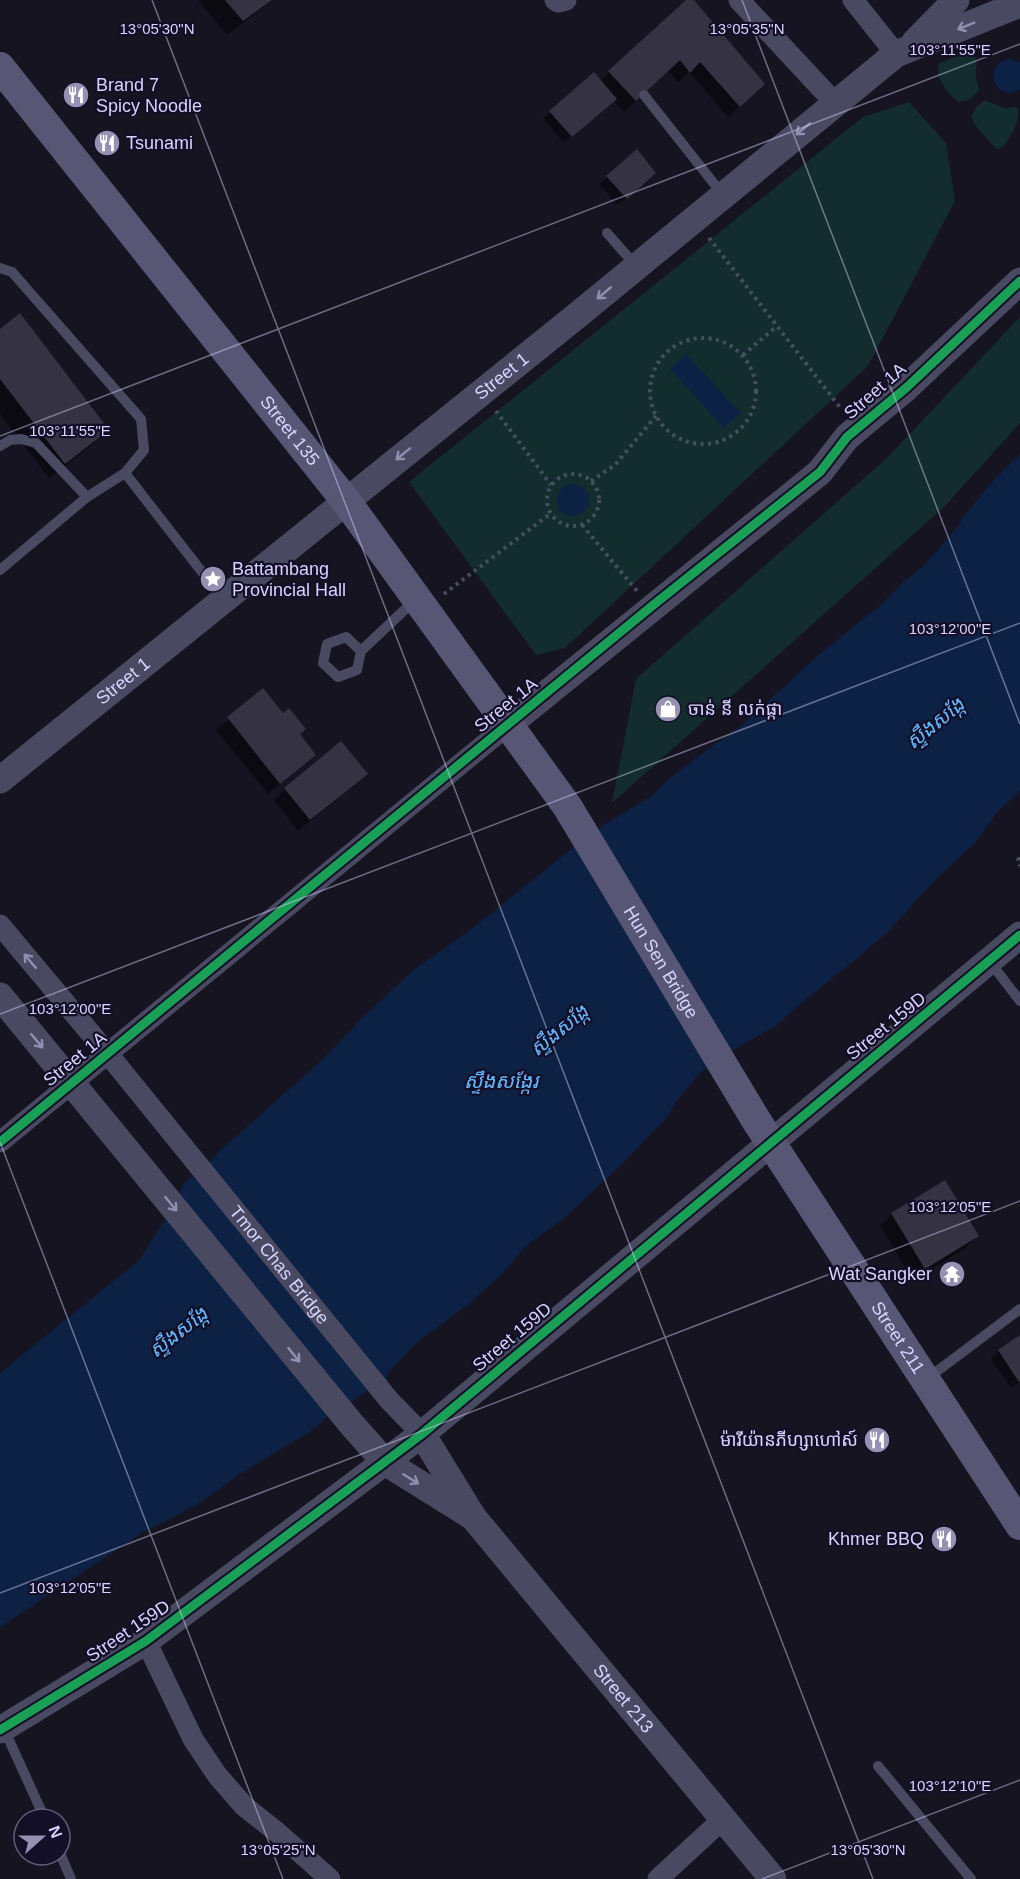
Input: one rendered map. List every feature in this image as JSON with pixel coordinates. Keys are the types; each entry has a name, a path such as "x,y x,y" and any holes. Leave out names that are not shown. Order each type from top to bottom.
{"main road":[{"name":"Street 135","path":"0,66 346,501 567,806"},
{"name":"Hun Sen Bridge","path":"567,806 764,1131"},
{"name":"Street 211","path":"764,1131 1020,1525"}],"street":[{"path":"555,0 558,2 566,0"},
{"path":"739,0 835,103"},
{"path":"853,0 901,52 956,0"},
{"name":"Street 1","path":"0,780 835,103 901,52 1020,4"},
{"name":"Street 1A","path":"0,1142 652,606 820,472 847,437 906,388 1020,281"},
{"path":"0,925 108,1054"},
{"name":"Street 159D","path":"2,1729 146,1641 422,1434 764,1131 990,962 1020,935"},
{"name":"Street 213","path":"0,996 385,1462 473,1517"},
{"name":"Tmor Chas Bridge","path":"108,1054 389,1400"},
{"name":"Street 213","path":"389,1400 422,1434 473,1517 773,1879"},
{"path":"146,1641 193,1739 217,1775 244,1806 330,1879"},
{"path":"658,1879 723,1819"}],"lane":[{"path":"644,95 723,195"},
{"path":"607,233 636,266"},
{"path":"0,268 12,272 141,419 144,450 125,473 87,497 0,570"},
{"path":"0,446 10,440 21,439 36,443 87,497"},
{"path":"125,473 223,599"},
{"path":"361,651 420,604"},
{"path":"990,962 1020,1000"},
{"path":"925,1380 1020,1309"},
{"path":"2,1729 39,1807"},
{"path":"878,1766 970,1879"}],"path":[{"path":"694,218 848,418"},
{"path":"743,355 777,326"},
{"path":"711,337 729,343 743,355 756,380 756,399 748,421 736,434 726,440 708,445 690,443 667,431 656,416 650,396 651,377 656,365 667,351 692,338 711,337"},
{"path":"481,391 551,485"},
{"path":"591,481 615,465 656,416"},
{"path":"574,474 591,481 596,489 599,505 590,521 573,527 556,521 546,501 551,485 565,475 574,474"},
{"path":"420,604 528,532 550,513"},
{"path":"582,525 652,606"},
{"path":"1020,858 1018,860 1020,866"}],"green space":[{"path":"971,51 977,61 976,77 979,91 969,100 958,102 940,80 939,63"},
{"path":"984,100 1007,109 1018,108 1018,119 1014,129 1002,148 997,149 973,122 974,111"},
{"path":"909,102 946,143 955,201 868,366 565,648 536,655 409,482 863,117"},
{"path":"1020,317 1020,423 944,507 612,803 636,679 888,457"}],"water":[{"path":"1009,59 1020,63 1020,89 1003,92 994,82 993,74 1000,62"},
{"path":"686,354 741,413 724,428 670,369"},
{"name":"ស្ទឹងសង្កែរ","path":"1020,454 1020,790 999,810 974,844 934,881 888,932 854,961 777,1025 730,1052 700,1073 676,1102 665,1120 619,1167 563,1219 527,1245 502,1274 469,1304 416,1343 387,1374 389,1400 368,1390 341,1410 331,1414 309,1432 237,1476 201,1502 145,1531 0,1627 0,1373 139,1260 168,1215 184,1183 201,1171 215,1155 321,1061 412,971 473,928 591,833 654,794 705,751 735,731 821,653 882,604 904,581 923,567 991,483"},
{"path":"573,484 584,489 589,500 584,511 573,516 562,511 557,500 562,489"}],"building":[{"path":"225,0 272,0 243,21"},
{"path":"686,0 694,0 765,84 740,107 700,62 690,73 680,60 636,101 608,71"},
{"path":"594,72 617,99 572,137 549,111"},
{"path":"637,149 656,173 627,199 606,176"},
{"path":"20,313 109,430 65,464 0,379 0,329"},
{"path":"263,688 283,713 289,708 306,729 300,734 316,755 280,784 227,717"},
{"path":"341,741 368,774 310,820 284,788"},
{"path":"945,1180 979,1236 925,1269 891,1213"},
{"path":"1020,1335 1020,1381 1019,1382 998,1350"}],"cycle path":[{"path":"0,1142 652,606 820,472 847,437 906,388 1020,281"},
{"path":"0,1730 146,1641 422,1434 1020,935"}],"place":[{"name":"Brand 7 Spicy Noodle","path":"76,95"},
{"name":"Tsunami","path":"107,143"},
{"name":"Battambang Provincial Hall","path":"213,579"},
{"name":"ចាន់ នី លក់ផ្កា","path":"668,709"},
{"name":"Wat Sangker","path":"952,1274"},
{"name":"ម៉ារីយ៉ានភីហ្សាហៅស៍","path":"877,1440"},
{"name":"Khmer BBQ","path":"944,1539"}],"water label":[{"name":"ស្ទឹងសង្កែ","path":"935,723"},
{"name":"ស្ទឹងសង្កែ","path":"559,1030"},
{"name":"ស្ទឹងសង្កែ","path":"178,1332"}]}
